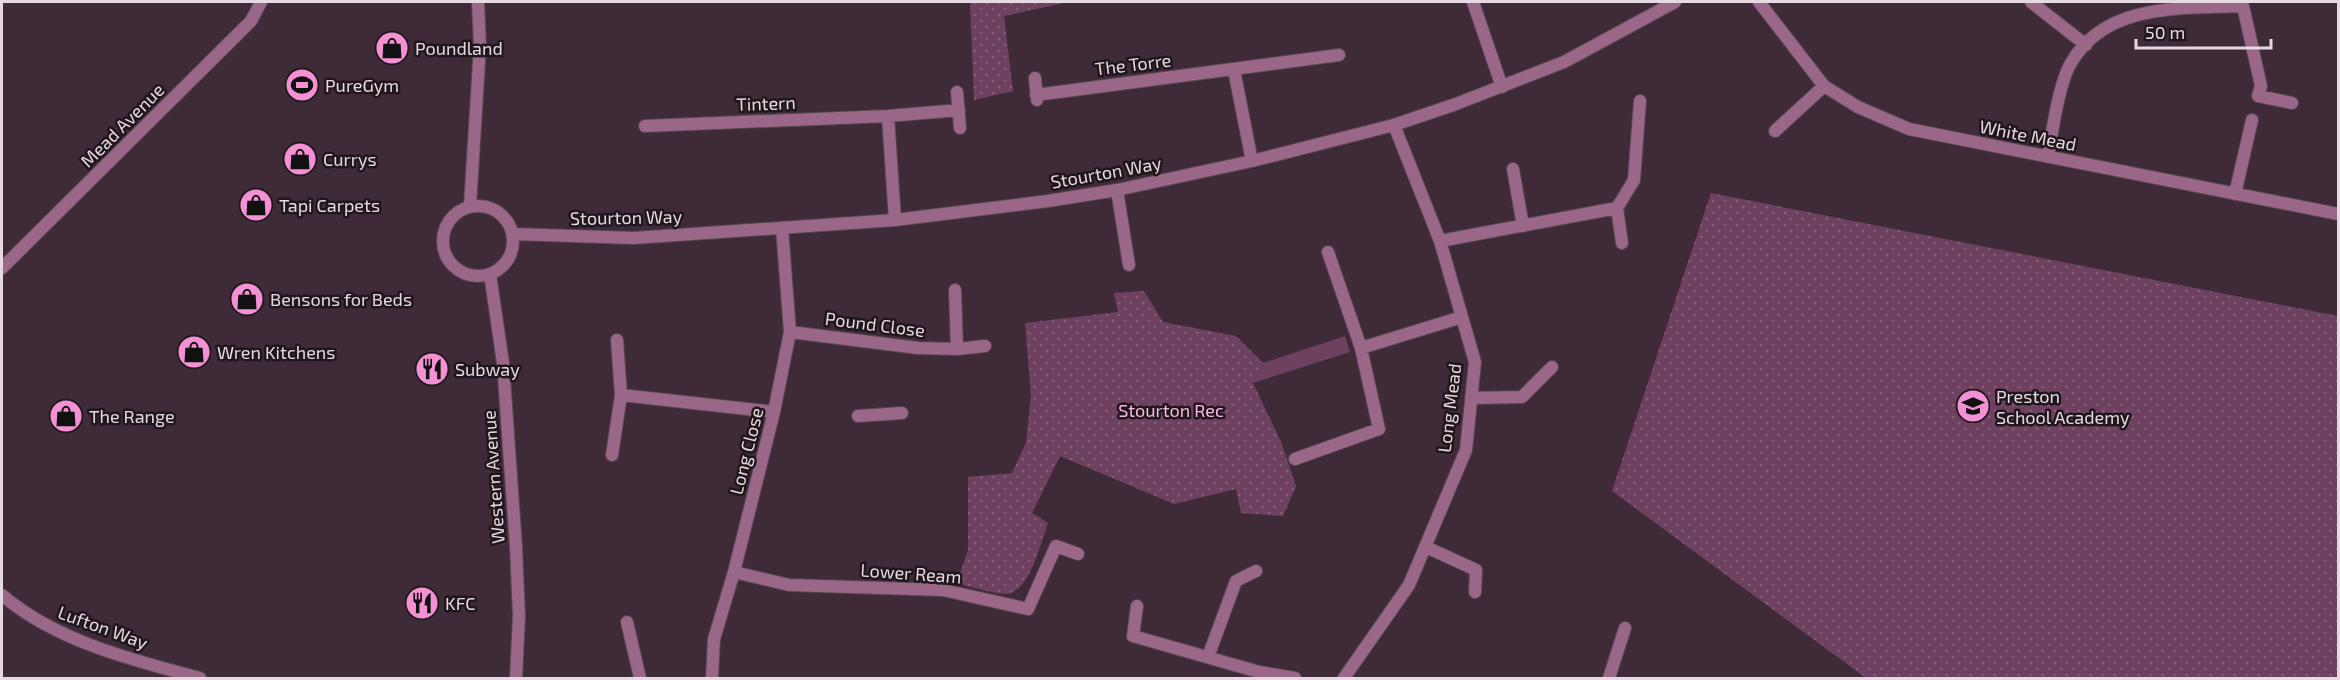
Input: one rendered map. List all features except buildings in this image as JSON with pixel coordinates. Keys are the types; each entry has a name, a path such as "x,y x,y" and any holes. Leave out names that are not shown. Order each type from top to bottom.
{"street":[{"name":"Mead Avenue","path":"2,268 251,21 261,2"},
{"path":"470,206 480,46 478,2"},
{"path":"1473,2 1502,87"},
{"name":"Stourton Way","path":"513,234 634,238 895,220 1117,190 1252,161 1394,125 1502,87 1564,62 1675,2"},
{"name":"White Mead","path":"1759,2 1824,86 1858,107 1909,129 2338,214"},
{"path":"2031,2 2086,45"},
{"path":"2048,157 2058,102 2070,63 2098,31 2129,16 2193,5 2242,6 2261,86 2257,101 2292,103"},
{"name":"The Torre","path":"1035,78 1037,98 1339,55"},
{"path":"1234,70 1252,161"},
{"path":"1775,131 1824,86"},
{"path":"957,92 960,128"},
{"path":"1622,243 1617,208 1634,180 1640,101"},
{"name":"Tintern","path":"645,126 888,116 959,110"},
{"path":"888,116 895,220"},
{"path":"2235,194 2252,120"},
{"name":"Long Mead","path":"1344,678 1409,585 1426,547 1466,450 1475,362 1440,241 1394,125"},
{"path":"1513,169 1523,226"},
{"path":"1117,190 1129,265"},
{"path":"470,206 492,208 502,215 513,234 511,254 506,263 490,274 479,276 459,271 445,255 442,245 446,225 452,216 470,206"},
{"path":"1440,241 1617,208"},
{"name":"Long Close","path":"712,678 714,639 734,572 774,412 790,332 782,228"},
{"path":"1295,459 1379,429 1360,348 1328,252"},
{"name":"Western Avenue","path":"490,274 503,363 516,535 519,616 516,678"},
{"path":"955,290 957,349"},
{"path":"1360,348 1462,317"},
{"name":"Pound Close","path":"790,332 918,348 957,349 985,346"},
{"path":"612,455 621,395 616,340"},
{"path":"1471,398 1522,397 1552,367"},
{"path":"621,395 774,412"},
{"path":"858,416 902,413"},
{"name":"Lower Ream","path":"734,572 789,585 943,590 1028,609 1056,546 1078,554"},
{"path":"1426,547 1476,570 1474,592"},
{"path":"1208,657 1236,581 1256,571"},
{"name":"Lufton Way","path":"2,595 47,627 68,636 200,678"},
{"path":"1137,606 1130,638 1259,672 1295,678"},
{"path":"627,622 640,678"},
{"path":"1609,678 1625,628"}],"green space":[{"path":"970,2 1068,2 1004,16 1013,91 974,100"},
{"name":"Preston School Academy","path":"1711,193 2338,316 2338,678 1866,678 1612,491"},
{"name":"Stourton Rec","path":"1144,291 1163,322 1236,336 1263,363 1253,383 1281,442 1296,486 1283,516 1241,513 1236,489 1174,504 1060,456 1032,513 1048,523 1034,564 1023,584 1016,591 1004,594 957,583 968,550 968,477 1012,473 1026,443 1031,395 1025,323 1118,312 1114,293"},
{"path":"1345,336 1350,352 1253,383 1263,363"}],"place":[{"name":"Poundland","path":"392,48"},
{"name":"PureGym","path":"302,85"},
{"name":"Currys","path":"300,159"},
{"name":"Tapi Carpets","path":"256,205"},
{"name":"Bensons for Beds","path":"247,299"},
{"name":"Wren Kitchens","path":"194,352"},
{"name":"Subway","path":"432,369"},
{"name":"Preston School Academy","path":"1973,406"},
{"name":"The Range","path":"66,416"},
{"name":"KFC","path":"422,603"}]}
